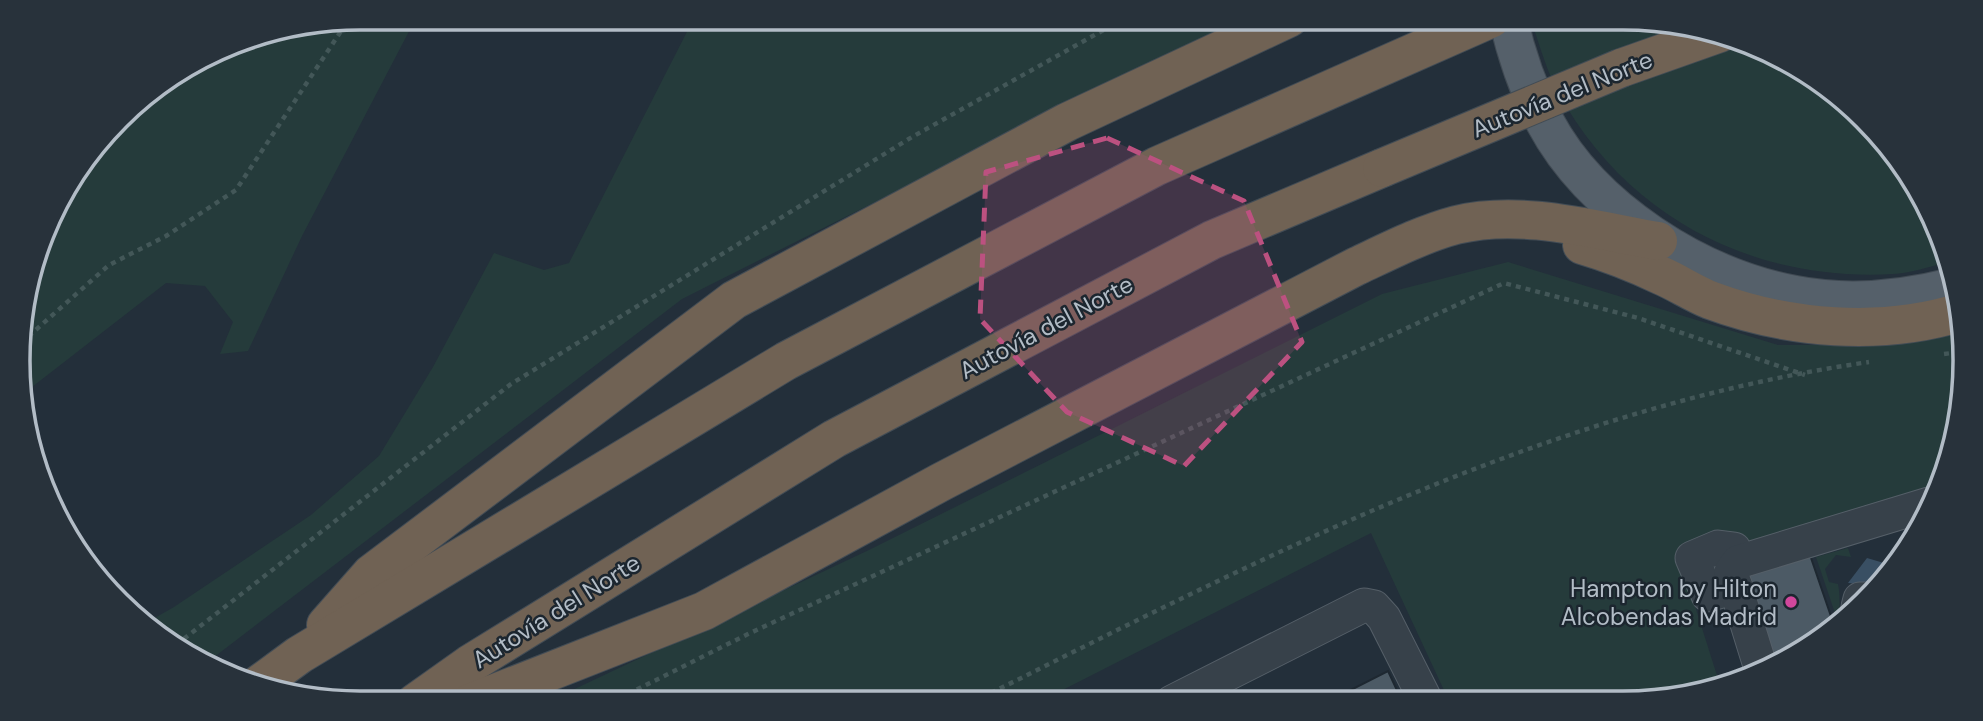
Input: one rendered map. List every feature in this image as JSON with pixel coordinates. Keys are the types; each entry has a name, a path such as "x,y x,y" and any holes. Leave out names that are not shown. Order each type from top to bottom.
{"highway":[{"path":"299,655 371,574 734,300 1067,122 1263,30"},
{"path":"267,678 299,655 786,361 1157,166 1465,30"},
{"name":"Autovía del Norte","path":"432,691 470,664 834,439 1212,240 1621,68 1702,39"},
{"path":"501,691 704,611 941,482 1261,319 1357,266 1458,225 1513,220 1576,227 1658,241"},
{"path":"1261,319 1464,239 1519,234 1583,245 1660,274 1708,299 1762,316 1821,327 1895,325 1950,314"}],"main road":[{"path":"1511,30 1517,57 1546,124 1583,173 1618,212 1658,241 1724,273 1795,295 1860,300 1921,295 1945,289"}],"street":[{"path":"1759,662 1731,572 1738,562 1919,507"},
{"path":"1734,549 1718,547 1692,558 1709,595 1735,587"},
{"path":"1194,691 1364,605 1374,607 1384,618 1421,691"}],"path":[{"path":"31,334 108,265 166,236 236,190 342,30"},
{"path":"183,640 511,384 912,137 1104,30"},
{"path":"634,691 760,628 1504,283 1638,318 1805,374"},
{"path":"1933,355 1953,353"},
{"path":"995,691 1272,553 1522,449 1693,396 1879,361"}],"highlighted area":[{"path":"1107,138 1244,201 1302,342 1184,466 1067,412 980,319 986,172"}],"green space":[{"path":"339,30 410,30 302,236 248,351 220,354 233,322 205,286 166,283 31,388 30,339 36,296 55,234 85,177 112,142 142,112 195,74 254,47 296,36"},
{"path":"688,30 1234,30 1106,86 682,299 214,657 177,636 154,619 311,515 379,456 433,367 494,253 544,270 569,263"},
{"path":"1534,30 1644,30 1687,36 1729,47 1769,64 1824,98 1871,142 1909,195 1939,264 1893,274 1841,274 1791,267 1743,253 1698,233 1657,207 1619,174 1586,136 1558,92"},
{"path":"1508,262 1778,345 1876,345 1952,334 1953,382 1947,425 1936,467 1928,486 1753,541 1720,534 1677,549 1718,677 1687,685 1644,691 1444,691 1371,533 1061,691 570,691 871,549 1382,294"},
{"path":"1848,548 1851,557 1836,555 1825,569 1829,582 1838,584 1840,610 1835,614 1816,557"}],"water":[{"path":"1867,558 1884,563 1866,584 1848,583"}],"building":[{"name":"Hampton by Hilton Alcobendas Madrid","path":"1810,555 1831,617 1806,636 1773,655 1747,576"},
{"path":"1388,671 1397,691 1349,691"}],"place":[{"name":"Hampton by Hilton Alcobendas Madrid","path":"1791,602"}]}
